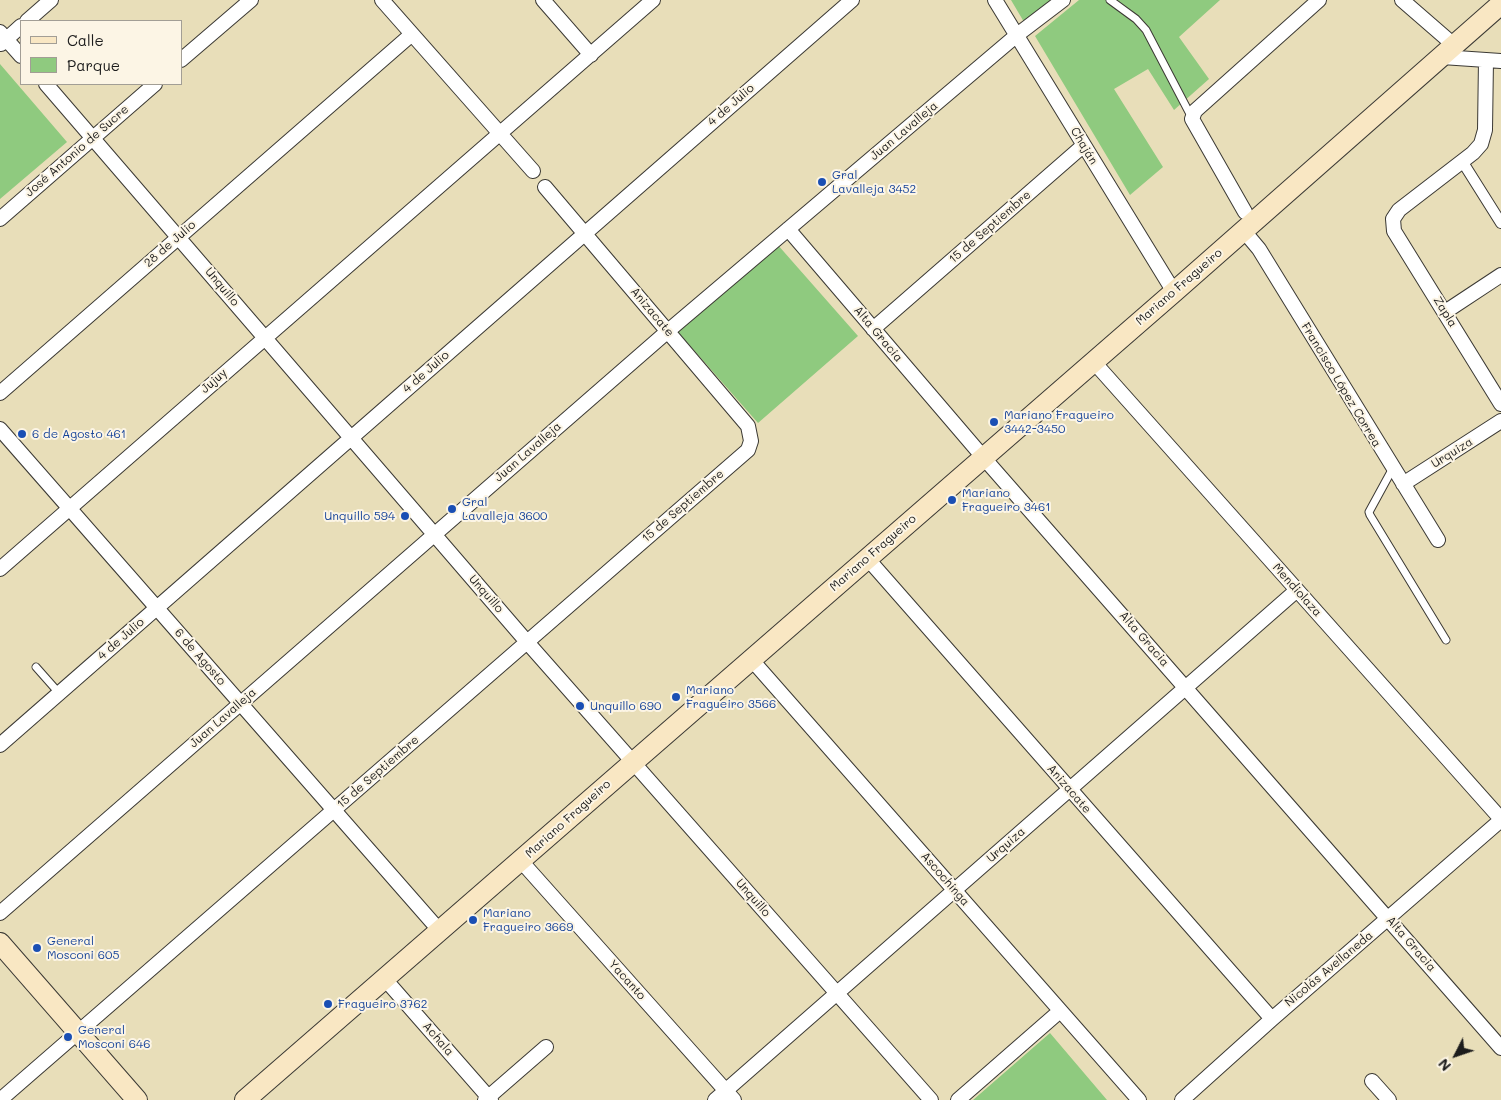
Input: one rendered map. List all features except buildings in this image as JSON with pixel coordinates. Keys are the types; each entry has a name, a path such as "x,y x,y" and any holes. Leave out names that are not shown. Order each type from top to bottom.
{"main road":[{"name":"Mariano Fragueiro","path":"253,1097 384,978 1174,292 1244,221 1448,52 1501,4"},
{"path":"0,943 137,1100"}],"street":[{"path":"28,20 51,0"},
{"path":"182,59 251,0"},
{"path":"382,0 533,171"},
{"path":"543,0 591,55"},
{"name":"Jujuy","path":"0,570 654,0"},
{"name":"4 de Julio","path":"0,745 852,0"},
{"name":"Chaján","path":"995,0 1174,292"},
{"name":"Juan Lavalleja","path":"0,913 668,331 1017,35 1063,0"},
{"path":"1192,119 1195,111 1319,0"},
{"path":"1402,0 1448,52 1486,60 1501,61"},
{"path":"20,27 2,39 20,55"},
{"name":"28 de Julio","path":"0,394 412,34"},
{"path":"1486,60 1484,130 1481,144 1462,162 1501,223"},
{"name":"Unquillo","path":"47,85 527,642 931,1100"},
{"name":"José Antonio de Sucre","path":"0,218 153,85"},
{"name":"Francisco López Correa","path":"1192,119 1258,249 1438,540"},
{"name":"15 de Septiembre","path":"873,329 1084,145"},
{"name":"Zapla","path":"1462,162 1399,210 1393,219 1394,231 1501,404"},
{"name":"Anizacate","path":"545,187 748,426 751,441"},
{"name":"Alta Gracia","path":"788,229 982,457 1501,1048"},
{"path":"1445,312 1501,275"},
{"name":"Mendiolaza","path":"1093,361 1501,819"},
{"name":"Urquiza","path":"1402,484 1501,421"},
{"name":"6 de Agosto","path":"0,429 439,930"},
{"name":"15 de Septiembre","path":"0,1100 748,450 751,441"},
{"name":"Anizacate","path":"867,558 1272,1018"},
{"name":"Urquiza","path":"725,1097 836,993 1297,590"},
{"name":"Ascochinga","path":"751,659 1139,1100"},
{"name":"Nicolás Avellaneda","path":"1182,1100 1272,1018 1389,919 1501,819"},
{"name":"Yacanto","path":"521,861 725,1097"},
{"name":"Achala","path":"384,978 489,1099"},
{"path":"958,1100 1060,1011"},
{"path":"489,1099 546,1047"},
{"path":"1372,1081 1389,1100"}],"lane":[{"path":"1110,0 1136,18 1146,30 1192,119"},
{"path":"1392,468 1369,512 1446,640"},
{"path":"36,667 59,693"}],"green space":[{"path":"1011,0 1052,0 1024,22"},
{"path":"1079,0 1220,0 1179,37 1209,79 1174,110 1148,69 1114,89 1163,167 1130,195 1035,36"},
{"path":"0,64 67,142 0,199"},
{"path":"777,244 858,336 758,423 677,331"},
{"path":"1050,1033 1107,1100 973,1100"}],"place":[{"name":"Gral Lavalleja 3452","path":"822,182"},
{"name":"Mariano Fragueiro 3442-3450","path":"994,422"},
{"name":"6 de Agosto 461","path":"22,434"},
{"name":"Mariano Fragueiro 3461","path":"952,500"},
{"name":"Gral Lavalleja 3600","path":"452,509"},
{"name":"Unquillo 594","path":"405,516"},
{"name":"Mariano Fragueiro 3566","path":"676,697"},
{"name":"Unquillo 690","path":"580,706"},
{"name":"Mariano Fragueiro 3669","path":"473,920"},
{"name":"General Mosconi 605","path":"37,948"},
{"name":"Fragueiro 3762","path":"328,1004"},
{"name":"General Mosconi 646","path":"68,1037"}]}
